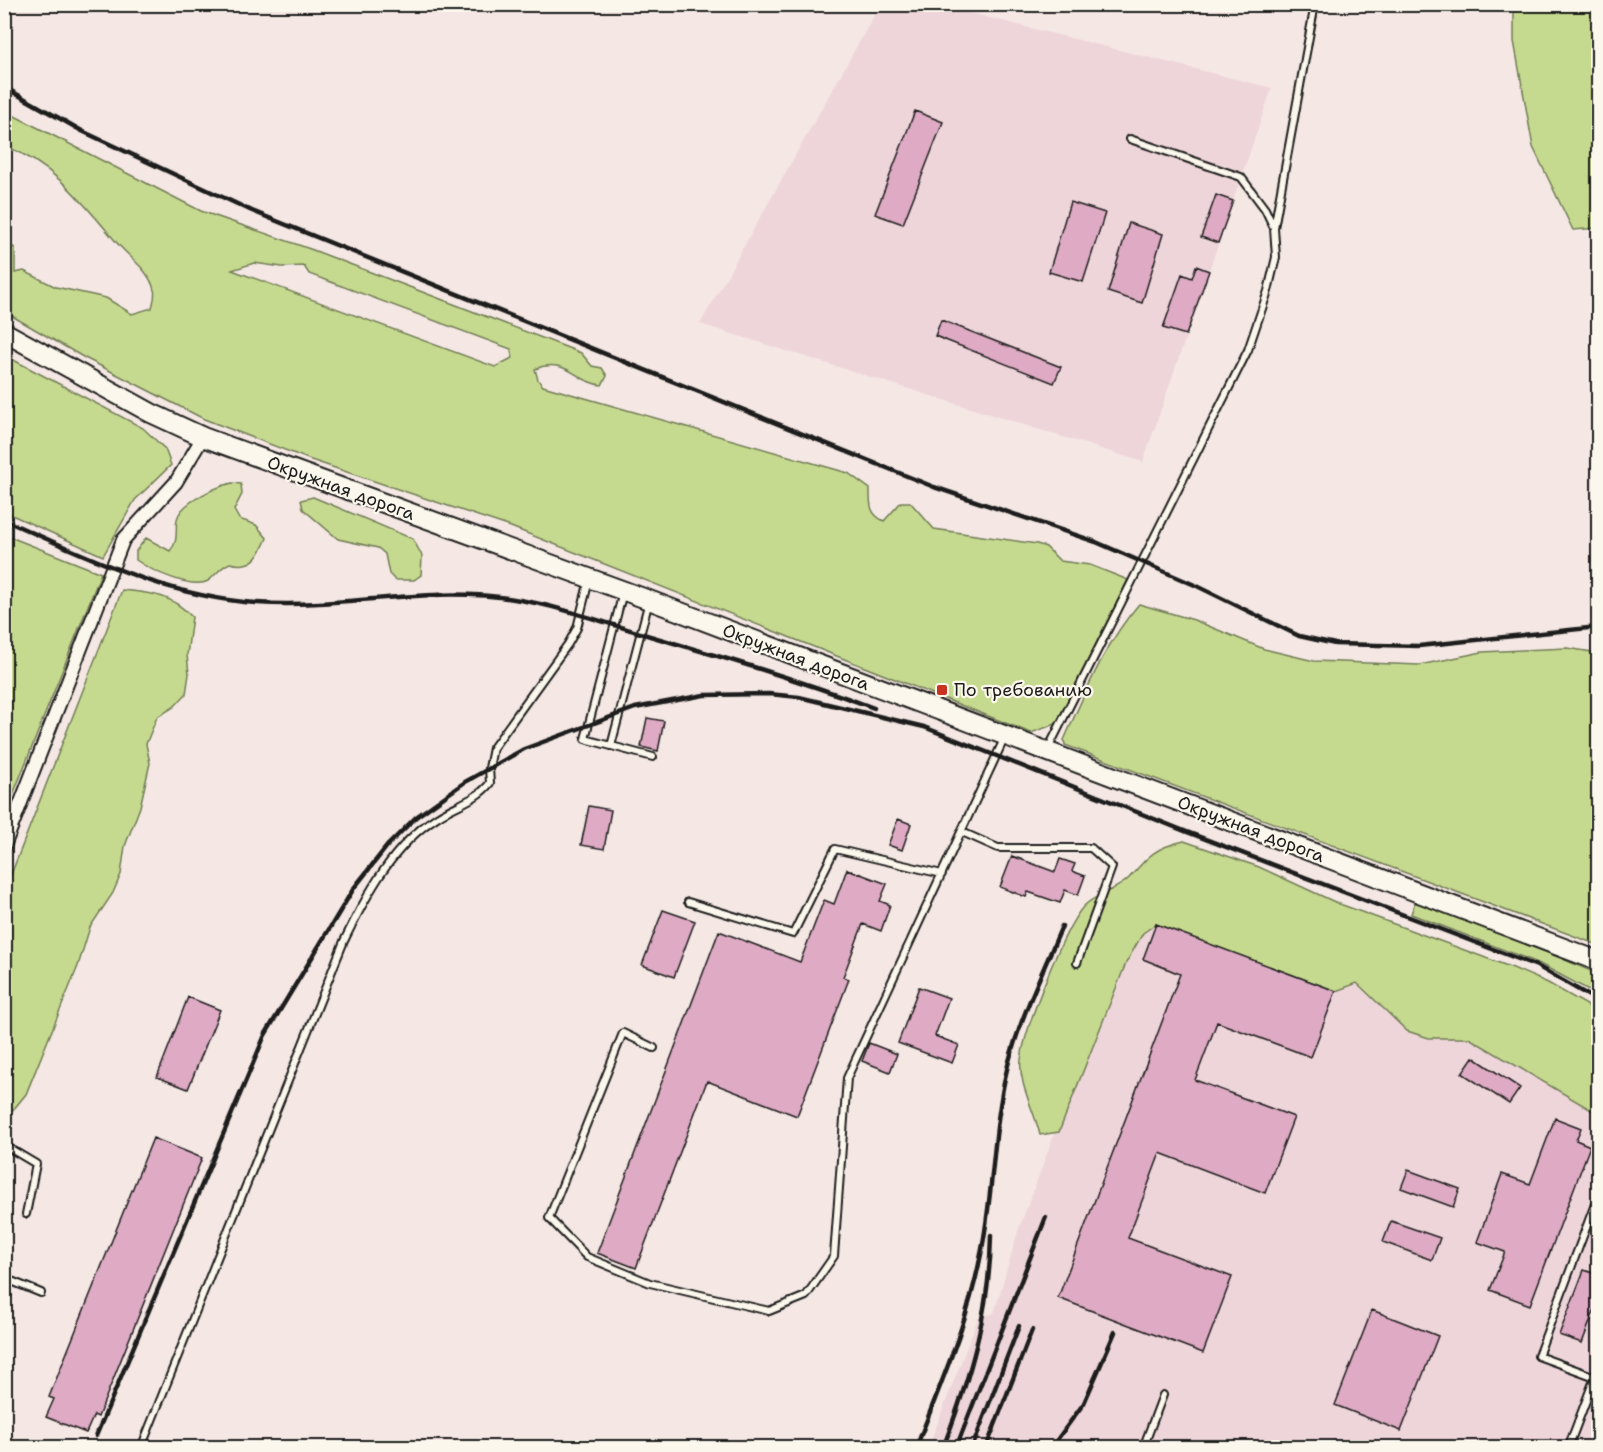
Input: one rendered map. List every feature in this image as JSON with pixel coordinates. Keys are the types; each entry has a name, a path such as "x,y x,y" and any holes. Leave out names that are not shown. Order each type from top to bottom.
{"main road":[{"name":"Окружная дорога","path":"4,332 151,412 203,437 649,600 1599,961"}],"street":[{"path":"4,846 123,540 177,482 203,437"}],"lane":[{"path":"1046,752 1248,350 1268,291 1276,257 1274,228 1315,4"},
{"path":"1130,139 1241,177 1265,208 1274,228"},
{"path":"141,1448 339,952 372,885 413,836 436,817 482,793 490,783 489,768 493,748 568,644 577,628 589,579"},
{"path":"624,591 585,739 653,757"},
{"path":"611,746 649,600"},
{"path":"654,1048 623,1033 549,1218 587,1257 650,1283 769,1311 806,1296 834,1256 847,1078 1005,736"},
{"path":"962,832 998,848 1091,848 1112,867 1077,963"},
{"path":"688,903 793,934 835,849 942,874"},
{"path":"4,1144 36,1164 26,1214"},
{"path":"1568,1448 1597,1378 1538,1356 1599,1196"},
{"path":"4,1278 41,1293"},
{"path":"1143,1448 1163,1395"}],"shaded area":[{"path":"880,5 938,5 1272,88 1143,462 700,324"},
{"path":"1159,854 1598,1110 1598,1447 928,1448 978,1318 994,1313 1018,1231"}],"green space":[{"path":"1514,5 1598,5 1598,228 1573,230 1533,147 1514,41"},
{"path":"5,111 201,211 313,250 581,353 592,366 602,368 607,376 602,385 586,380 564,368 546,366 535,369 538,380 543,386 848,473 870,489 870,504 873,512 884,521 901,502 910,502 934,529 1037,544 1046,547 1060,561 1090,565 1128,580 1056,724 1031,733 511,527 311,460 204,419 83,357 5,312 5,243 15,248 15,273 24,271 56,287 106,298 132,314 152,308 155,294 152,283 144,271 68,187 39,164 5,146","holes":["254,263 282,267 304,266 309,274 511,349 512,358 495,367 232,270"]},
{"path":"4,355 143,428 165,449 171,465 135,500 103,556 5,512"},
{"path":"232,483 241,484 242,494 234,510 239,519 256,525 267,538 254,560 244,564 230,563 208,581 192,583 171,578 136,560 136,551 146,538 170,551 176,540 177,519 185,507 209,492"},
{"path":"313,497 413,539 422,556 421,575 414,580 395,580 389,574 385,554 378,548 338,539 303,509 301,500"},
{"path":"5,535 101,573 5,815"},
{"path":"122,590 168,599 192,617 187,655 189,674 186,694 174,707 157,717 146,744 150,763 140,807 125,846 121,874 113,893 90,927 78,966 26,1094 13,1110 5,1112 5,890"},
{"path":"1139,604 1194,620 1264,649 1314,661 1420,665 1482,652 1567,648 1598,653 1598,945 1065,745 1064,740 1097,669 1116,635"},
{"path":"1184,841 1259,867 1337,903 1513,968 1548,983 1587,1005 1598,1019 1598,1114 1469,1038 1429,1038 1407,1031 1357,983 1336,991 1156,924 1143,933 1126,963 1059,1132 1040,1135 1024,1088 1021,1060 1037,1004 1065,936 1083,907 1093,899 1124,882 1158,850"},
{"path":"1415,902 1506,935 1598,974 1598,995 1538,963 1411,914"}],"building":[{"path":"915,111 943,122 903,224 875,214"},
{"path":"1216,195 1233,201 1218,243 1201,237"},
{"path":"1070,202 1105,213 1083,282 1049,272"},
{"path":"1129,223 1163,234 1142,303 1108,292"},
{"path":"1196,266 1209,271 1186,335 1163,328 1182,274 1192,278"},
{"path":"941,320 1061,367 1054,383 935,336"},
{"path":"647,718 664,721 658,751 641,747"},
{"path":"589,806 611,810 604,849 581,845"},
{"path":"898,819 911,824 902,850 888,845"},
{"path":"1012,856 1055,872 1060,859 1075,864 1072,871 1085,876 1078,895 1065,890 1060,903 1028,892 1026,897 1000,887"},
{"path":"847,869 887,884 880,901 890,905 881,931 863,924 843,977 849,979 797,1116 707,1081 636,1268 597,1253 719,931 800,962 824,900 834,904"},
{"path":"663,910 695,921 674,977 642,965"},
{"path":"1156,924 1336,991 1311,1057 1217,1022 1195,1080 1294,1117 1265,1193 1160,1153 1128,1238 1232,1277 1203,1353 1058,1298 1180,974 1143,959"},
{"path":"919,987 949,998 935,1036 959,1045 952,1063 898,1043"},
{"path":"188,997 220,1010 188,1089 157,1077"},
{"path":"869,1043 897,1054 890,1072 862,1061"},
{"path":"1473,1057 1520,1088 1509,1104 1462,1073"},
{"path":"1555,1118 1581,1128 1576,1140 1590,1146 1530,1305 1490,1290 1505,1252 1477,1242 1502,1174 1530,1184"},
{"path":"153,1138 202,1158 98,1417 94,1415 86,1433 46,1417 54,1399 49,1397"},
{"path":"1408,1170 1460,1189 1453,1207 1401,1188"},
{"path":"1391,1221 1440,1238 1432,1260 1383,1242"},
{"path":"1584,1270 1599,1275 1599,1298 1582,1343 1559,1335"},
{"path":"1372,1310 1438,1336 1401,1431 1335,1405"}],"railway":[{"path":"4,87 82,131 252,211 934,487 1096,542 1197,586 1299,636 1335,644 1419,646 1598,627"},
{"path":"4,520 127,573 191,593 257,603 289,604 449,595 481,595 514,599 565,610 734,661 874,708"},
{"path":"96,1436 265,1035 354,888 388,845 416,817 465,782 524,749 635,708 704,695 769,694 799,697 924,727 1187,832 1537,966 1598,1001"},
{"path":"916,1448 952,1354 975,1283 985,1235 999,1113 1013,1047 1025,1012 1062,926"},
{"path":"956,1448 1046,1217"},
{"path":"943,1448 962,1396 977,1343 987,1290 991,1235"},
{"path":"972,1448 1019,1326"},
{"path":"986,1448 1032,1330"},
{"path":"1051,1448 1084,1403 1115,1332"}],"place":[{"name":"По требованию","path":"942,690"}]}
